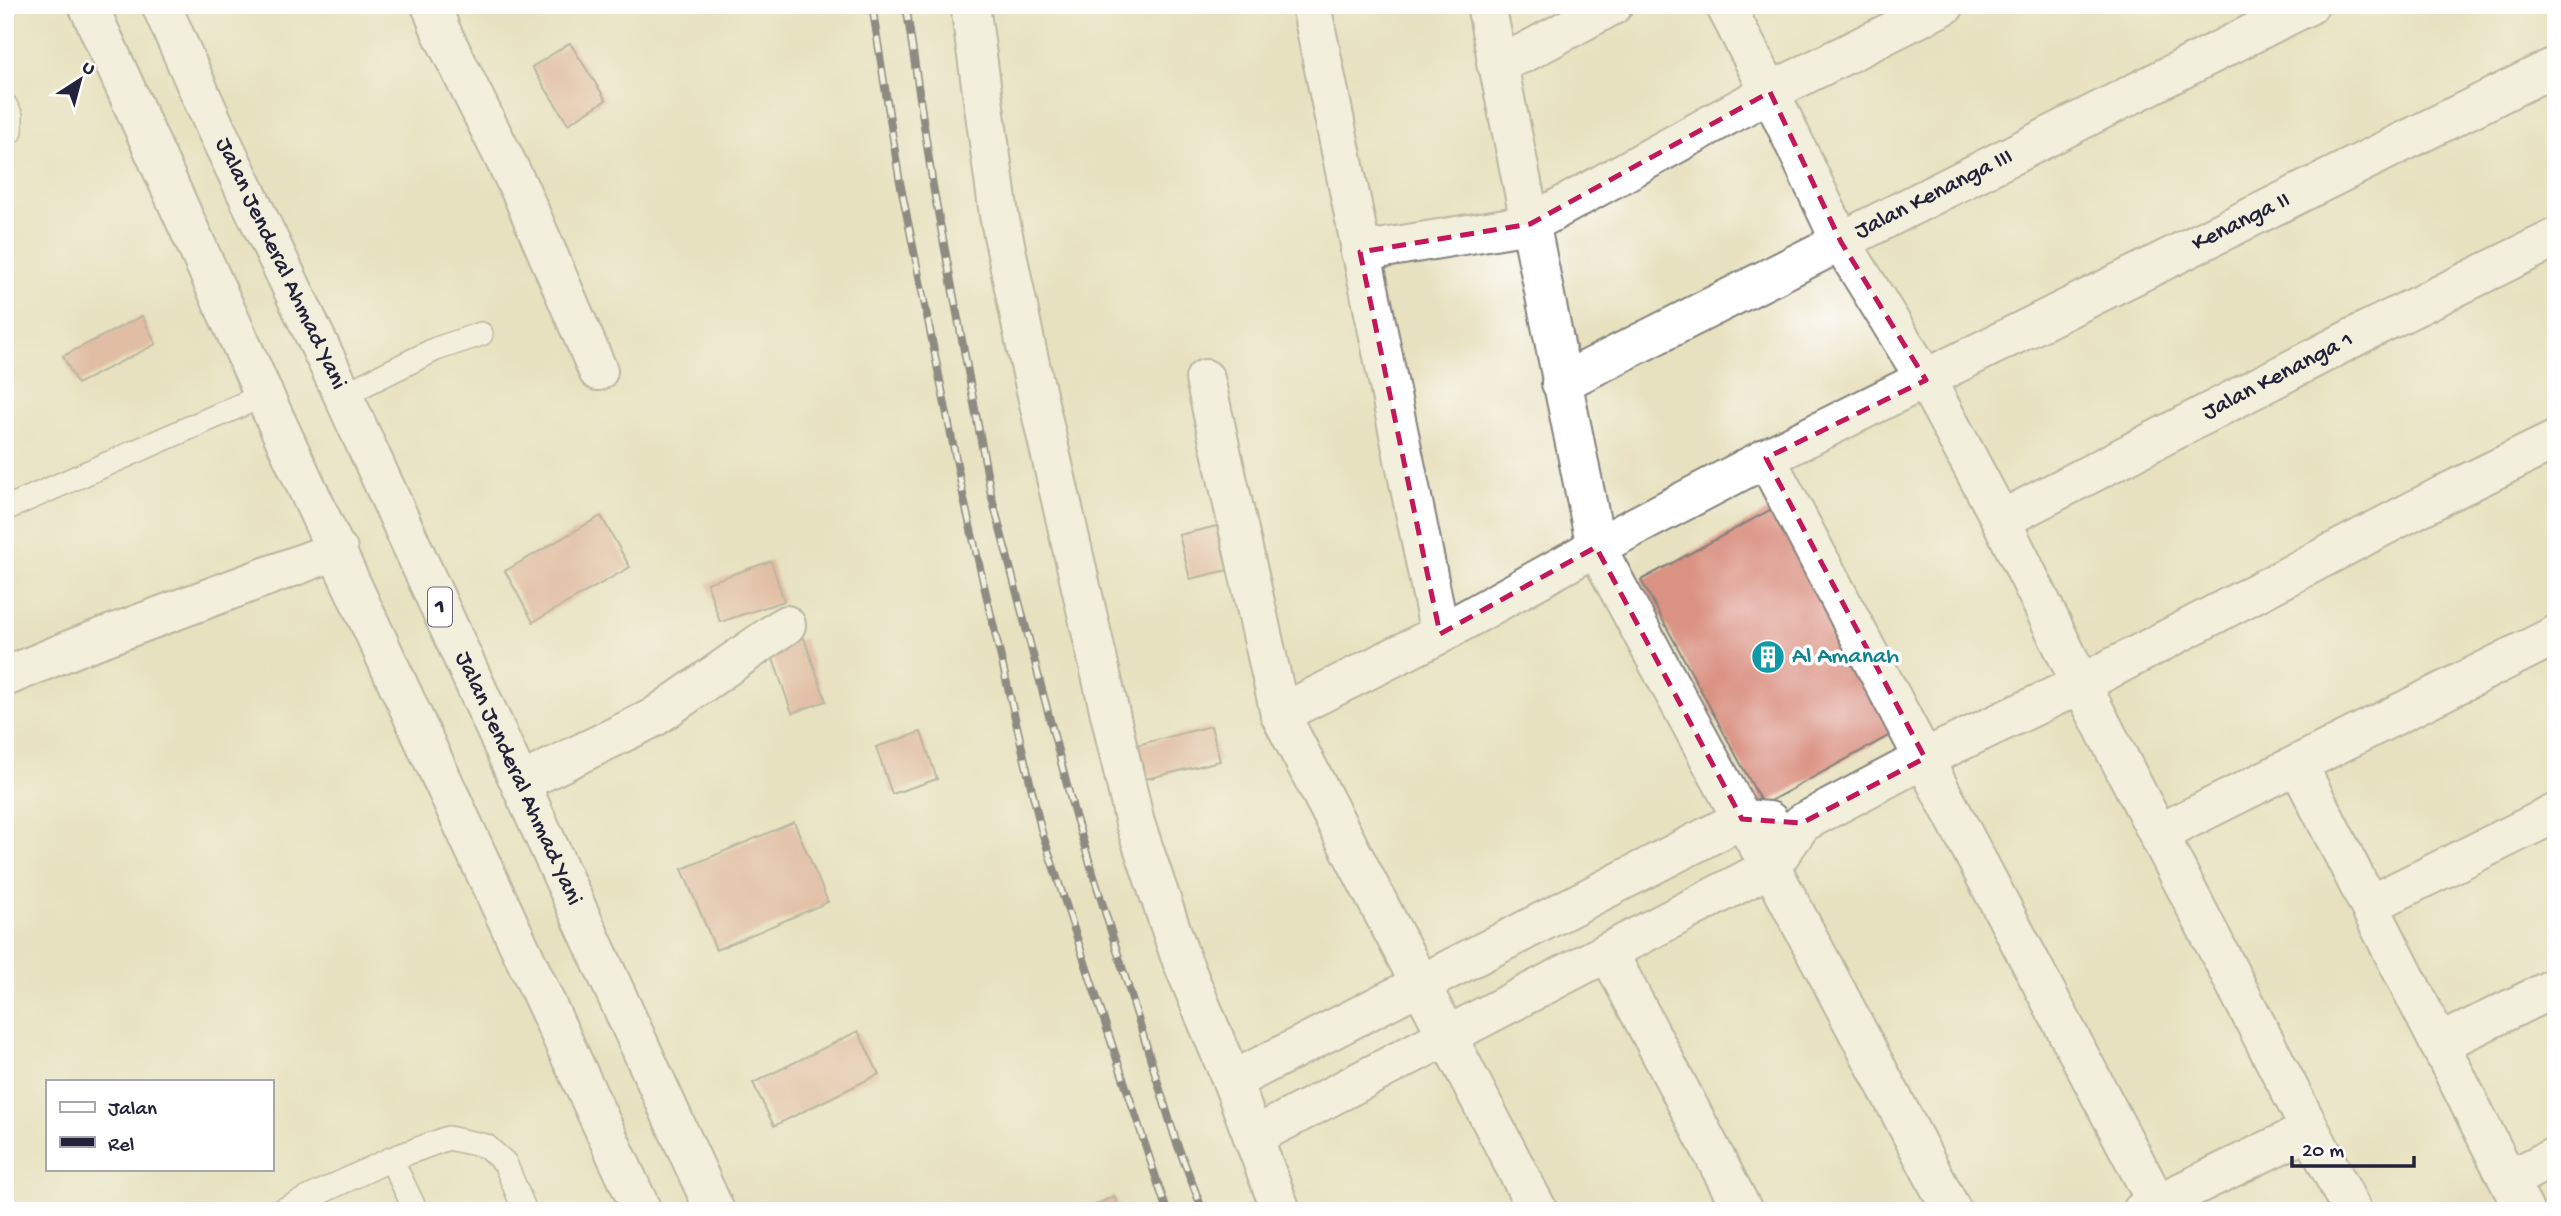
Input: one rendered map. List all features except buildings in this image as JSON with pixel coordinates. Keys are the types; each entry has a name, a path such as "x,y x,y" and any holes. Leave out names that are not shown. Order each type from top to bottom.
{"main road":[{"path":"88,5 264,395 642,1211"},
{"name":"Jalan Jenderal Ahmad Yani","path":"161,5 215,127 343,394 715,1211"},
{"path":"431,5 441,31 522,194 598,371"},
{"path":"970,5 999,215 1033,378 1135,823 1180,956 1232,1081 1281,1211"},
{"path":"1311,5 1440,634"},
{"path":"1486,5 1596,547 1742,819 1771,867 1952,1211"},
{"path":"1496,63 1524,52 1613,5"},
{"path":"1725,5 1770,92 1841,242 1926,380 2001,520 2081,684 2160,833 2351,1211"},
{"path":"1360,252 1530,224 1770,92 1945,5"},
{"name":"Jalan Kenanga III","path":"1561,383 2309,5"},
{"name":"Kenanga II","path":"1280,714 1440,634 1596,547 1766,458 2556,66"},
{"name":"Jalan Kenanga 1","path":"2001,520 2368,331 2556,238"},
{"path":"1205,379 1280,714 1538,1211"},
{"path":"1253,1136 1771,867 1802,823 1925,758 2081,684 2451,491 2556,440"},
{"path":"1766,458 1925,758 2154,1208 2310,1130"},
{"path":"5,677 90,642 338,550"},
{"path":"520,783 653,718 786,625"},
{"path":"2160,833 2556,635"},
{"path":"2298,765 2516,1195 2556,1156"},
{"path":"2369,905 2556,813"},
{"path":"1232,1081 1742,819 1802,823"},
{"path":"1608,952 1743,1211"},
{"path":"2439,1044 2556,987"}],"lane":[{"path":"5,105 11,116 11,131 5,136"},
{"path":"343,394 436,349 481,334"},
{"path":"5,509 264,395"},
{"path":"282,1211 391,1159 448,1138 486,1146 505,1163 525,1211"},
{"path":"391,1159 416,1211"}],"highlighted area":[{"path":"1770,92 1841,242 1926,380 1766,458 1925,758 1802,823 1742,819 1596,547 1440,634 1360,252 1530,224"}],"railway":[{"path":"872,5 899,177 965,504 1041,829 1167,1211"},
{"path":"906,5 933,186 991,494 1074,812 1176,1141 1203,1211"}],"place":[{"name":"Al Amanah","path":"1768,657"}]}
